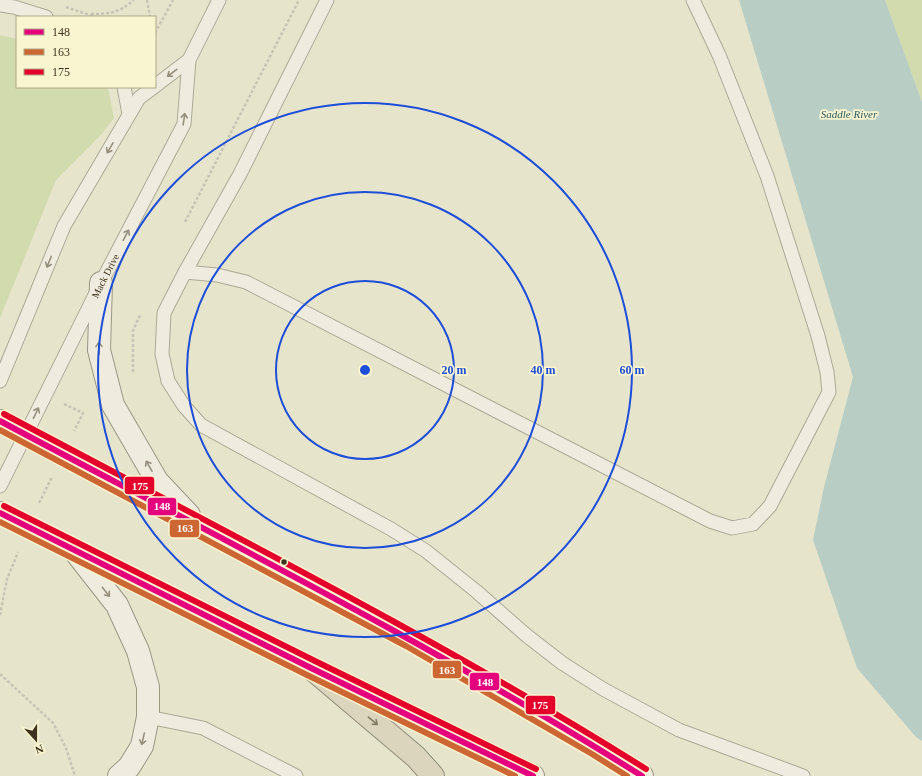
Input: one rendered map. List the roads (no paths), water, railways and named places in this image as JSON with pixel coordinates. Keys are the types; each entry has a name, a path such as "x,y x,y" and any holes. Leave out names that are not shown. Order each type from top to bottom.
{"highway":[{"path":"311,668 416,757 433,776"}],"main road":[{"path":"101,283 98,350 113,405 157,480 201,528"},
{"path":"0,421 410,639 596,747 642,776"},
{"path":"0,513 311,668 533,776"},
{"path":"73,550 117,605 138,651 148,687 148,717 142,746 129,766 119,776"}],"lane":[{"name":"Mack Drive","path":"0,486 101,283 184,124 189,60 220,0"},
{"path":"327,0 240,174 185,272 164,313 162,354 168,381 184,406 201,425 385,525 426,551 550,654 603,690 679,730 803,776"},
{"path":"185,272 217,275 246,282 710,521 732,528 753,524 770,506 828,392 827,372 818,336 767,176 719,55 693,0"},
{"path":"0,5 14,7 43,16"},
{"name":"Mack Drive","path":"156,85 189,60"},
{"path":"124,88 130,114"},
{"name":"Mack Drive","path":"0,381 64,226 139,98 152,88"},
{"path":"148,717 203,728 296,776"}],"water":[{"name":"Saddle River","path":"739,0 885,0 922,102 922,741 916,737 857,668 813,540 824,487 853,377"}]}
